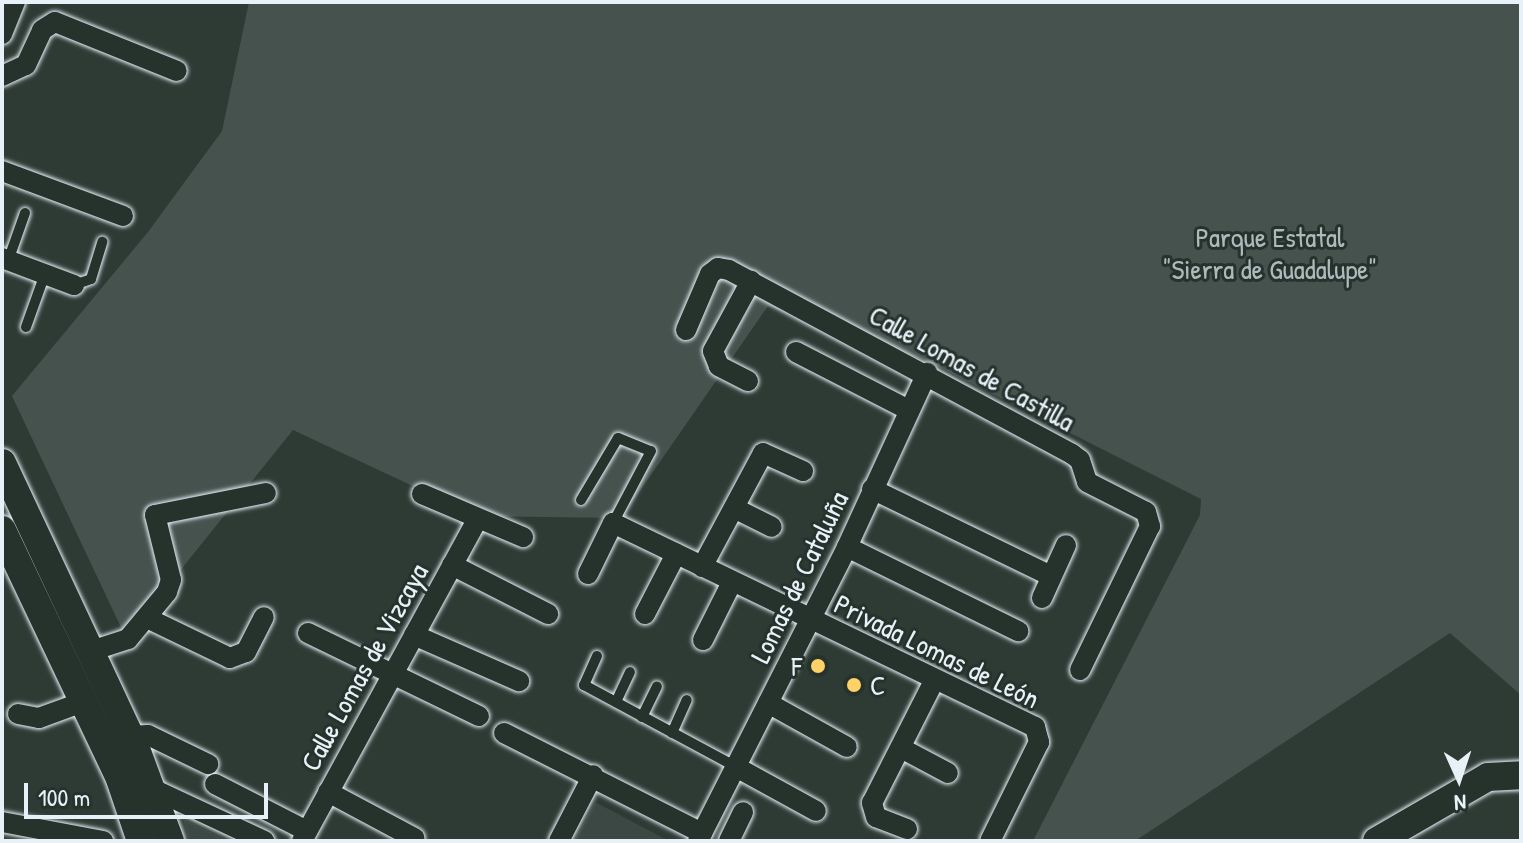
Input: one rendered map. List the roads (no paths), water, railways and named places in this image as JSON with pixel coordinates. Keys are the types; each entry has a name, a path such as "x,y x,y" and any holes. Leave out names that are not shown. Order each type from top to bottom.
{"street":[{"path":"2,34 15,2"},
{"path":"2,76 26,65 42,30 55,22 177,71"},
{"path":"2,171 123,216"},
{"path":"5,259 74,285"},
{"name":"Calle Lomas de Castilla","path":"686,330 718,268 751,281 927,373 1072,454 1080,460 1087,482 1151,519 1080,670"},
{"path":"748,381 719,366 713,351 751,281"},
{"path":"796,352 909,410"},
{"name":"Lomas de Cataluña","path":"700,837 847,547 927,373"},
{"path":"702,567 763,453 803,471"},
{"path":"2,463 130,736 153,789 170,841"},
{"path":"872,489 1051,576"},
{"path":"91,651 120,644 147,618 171,580 155,515 266,493"},
{"path":"422,494 523,537"},
{"path":"734,508 772,527"},
{"name":"Calle Lomas de Vizcaya","path":"304,836 477,520"},
{"path":"588,574 613,523"},
{"name":"Privada Lomas de León","path":"613,523 1039,734 990,841"},
{"path":"2,530 124,792 141,841"},
{"path":"1042,598 1066,545"},
{"path":"847,547 1018,631"},
{"path":"645,614 676,554"},
{"path":"452,565 548,614"},
{"path":"703,640 732,582"},
{"path":"45,621 72,610"},
{"path":"147,618 230,658 246,652 264,617"},
{"path":"308,633 479,716"},
{"path":"414,635 519,681"},
{"path":"907,829 871,811 934,681"},
{"path":"18,714 39,718 83,702"},
{"path":"768,703 847,747"},
{"path":"504,733 593,775 700,837"},
{"path":"130,736 148,735 304,836"},
{"path":"901,748 948,773"},
{"path":"736,767 816,811"},
{"path":"559,841 593,775"},
{"path":"1377,841 1408,832 1488,777 1521,775"},
{"path":"124,792 153,789 264,841"},
{"path":"328,792 414,838"},
{"path":"729,841 743,812"},
{"path":"2,822 103,841"}],"lane":[{"path":"5,259 25,213"},
{"path":"74,285 91,279 102,242"},
{"path":"26,327 45,274"},
{"path":"581,500 618,438 651,451 613,523"},
{"path":"597,656 584,685 736,767"},
{"path":"616,702 630,672"},
{"path":"642,717 657,686"},
{"path":"672,733 687,700"}],"place":[{"name":"F","path":"818,666"},
{"name":"C","path":"854,685"}],"park label":[{"name":"Parque Estatal \"Sierra de Guadalupe\"","path":"1270,253"}]}
